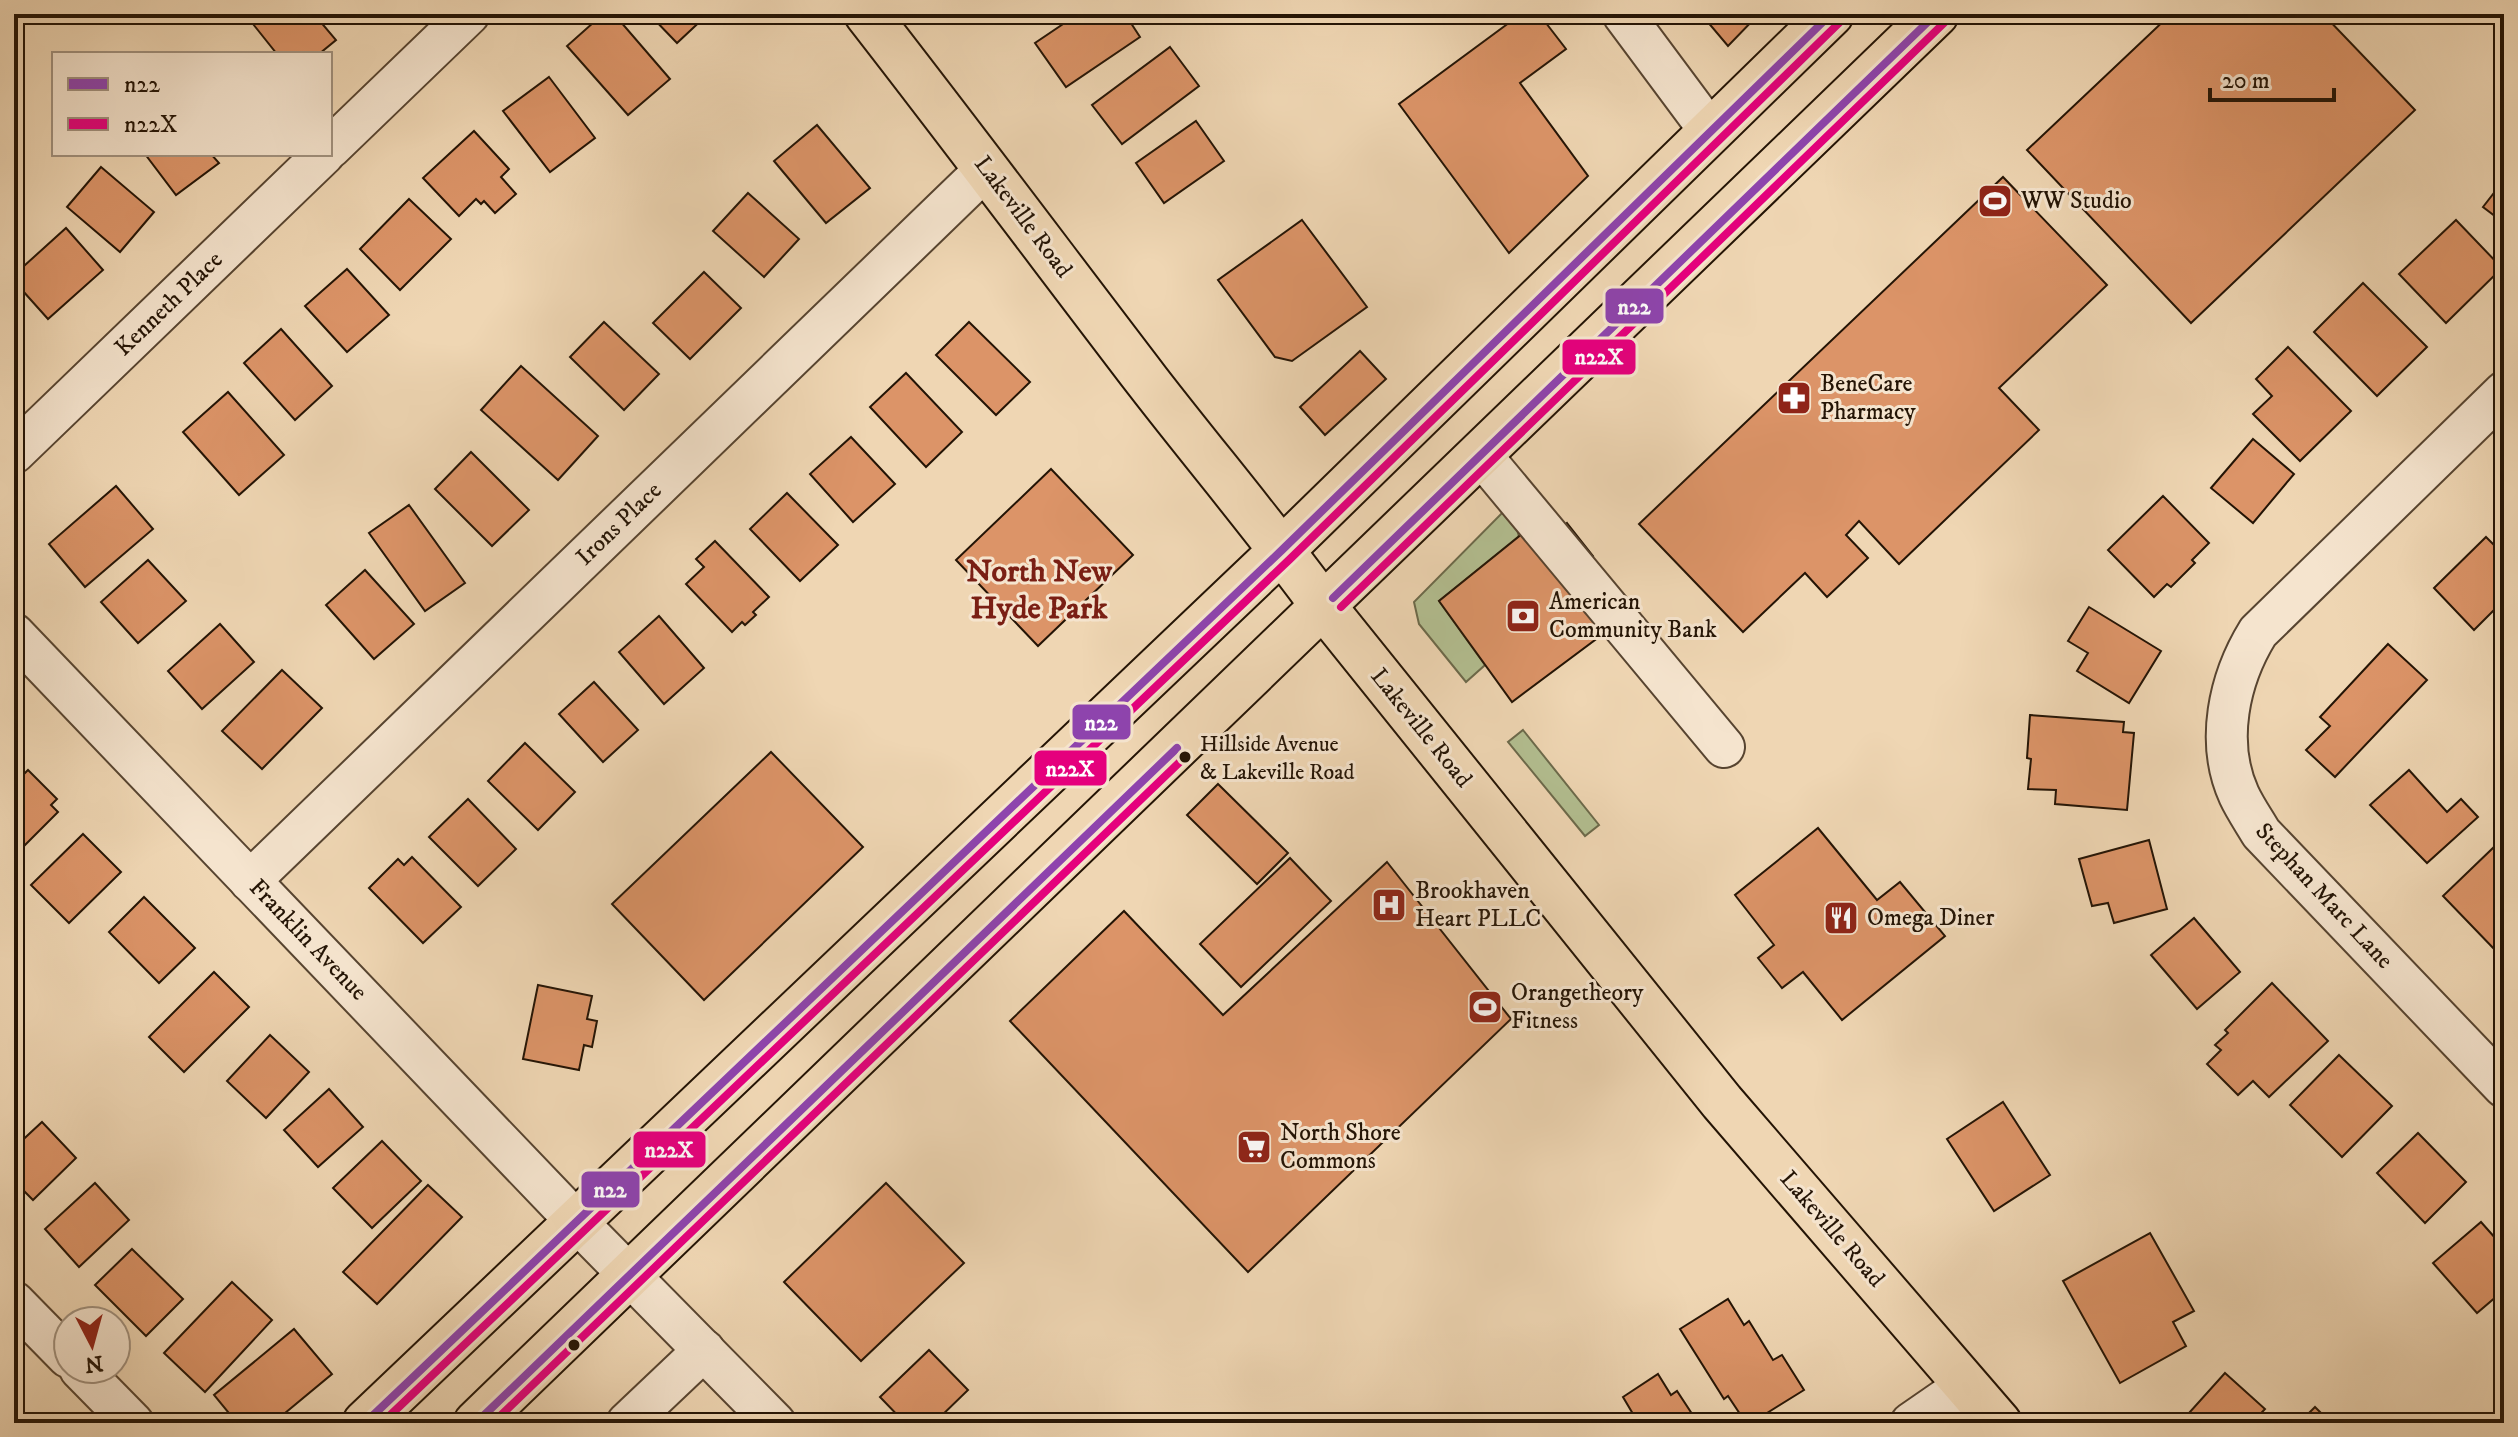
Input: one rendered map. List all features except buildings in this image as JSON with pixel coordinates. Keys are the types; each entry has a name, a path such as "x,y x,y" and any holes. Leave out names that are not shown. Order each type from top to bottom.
{"main road":[{"name":"Lakeville Road","path":"867,14 1156,393 1324,607 1722,1102 1999,1423"},
{"path":"476,1423 603,1247 1282,550 1831,14"},
{"path":"365,1423 603,1247 1324,607 1936,14"}],"street":[{"path":"332,146 469,14"},
{"path":"1623,14 1710,131"},
{"name":"Kenneth Place","path":"14,453 322,156"},
{"name":"Irons Place","path":"250,881 987,168"},
{"name":"Stephan Marc Lane","path":"2502,399 2258,632 2242,658 2226,711 2230,764 2238,793 2261,833 2504,1087"},
{"path":"1481,455 1724,747"},
{"name":"Franklin Avenue","path":"14,634 775,1423"},
{"path":"14,1302 52,1341"},
{"path":"627,1423 704,1350"},
{"path":"96,1385 133,1423"},
{"path":"1911,1423 1966,1385"}],"green space":[{"path":"1511,504 1519,537 1439,601 1485,665 1466,682 1419,624 1414,602"},
{"path":"1523,730 1599,825 1585,836 1508,742"}],"transit line":[{"name":"n22","path":"365,1423 1282,550 1831,14"},
{"name":"n22","path":"1333,598 1936,14"},
{"name":"n22X","path":"382,1423 1290,559 1839,23"},
{"name":"n22X","path":"1341,607 1944,23"},
{"name":"n22","path":"476,1423 1177,748"},
{"name":"n22X","path":"493,1423 1185,757"}],"place":[{"name":"WW Studio","path":"1995,201"},
{"name":"BeneCare Pharmacy","path":"1794,398"},
{"name":"American Community Bank","path":"1523,616"},
{"name":"Hillside Avenue & Lakeville Road","path":"1185,757"},
{"name":"Brookhaven Heart PLLC","path":"1389,905"},
{"name":"Omega Diner","path":"1841,918"},
{"name":"Orangetheory Fitness","path":"1485,1007"},
{"name":"North Shore Commons","path":"1254,1147"}],"district":[{"name":"North New Hyde Park","path":"1039,590"}]}
